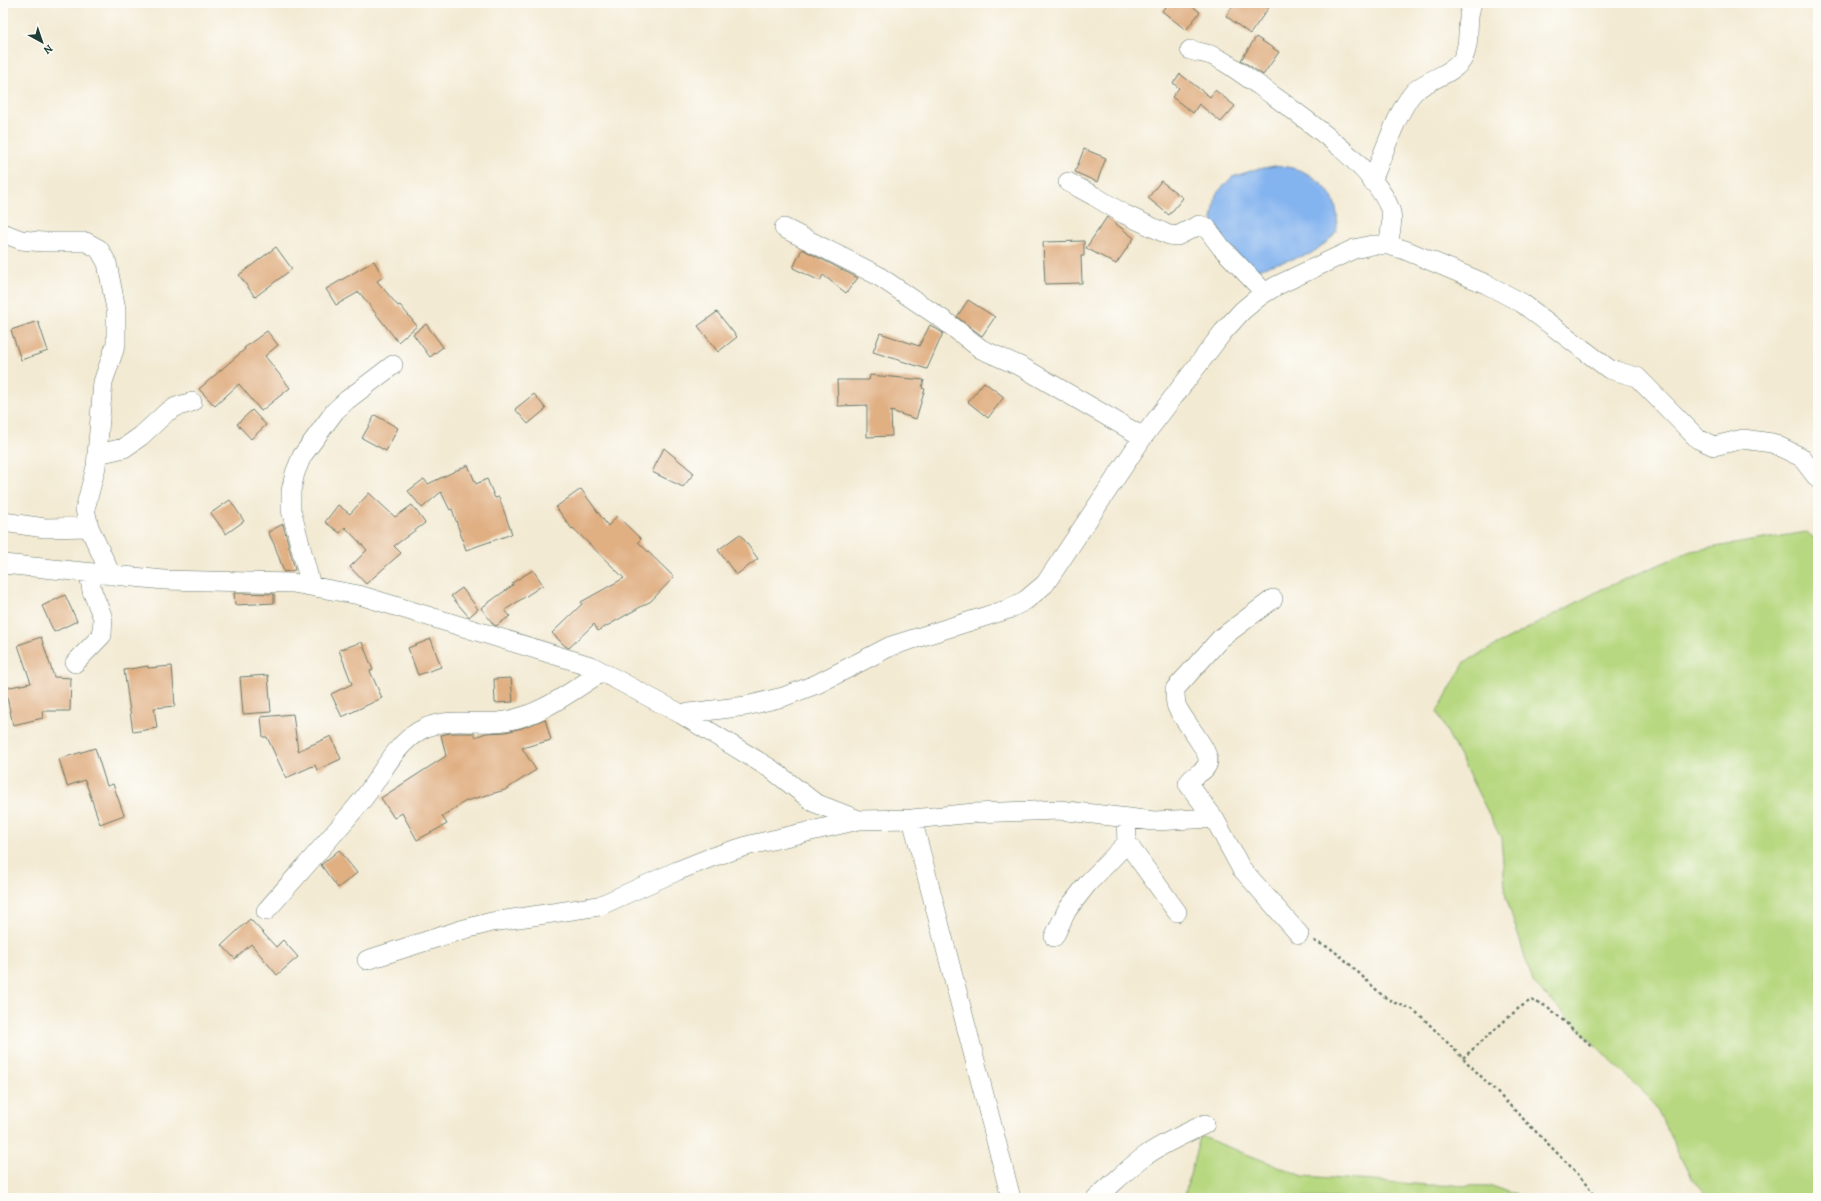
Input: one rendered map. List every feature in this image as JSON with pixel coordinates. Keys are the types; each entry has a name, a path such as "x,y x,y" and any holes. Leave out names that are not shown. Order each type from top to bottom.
{"street":[{"path":"1372,181 1408,99 1427,82 1452,70 1461,60 1465,51 1468,13 1472,3"},
{"path":"1190,50 1211,55 1230,66 1308,120 1364,171 1386,200 1391,210 1392,220 1388,245"},
{"path":"1068,182 1124,214 1169,235 1177,236 1199,226 1206,227 1221,247 1265,293"},
{"path":"784,228 877,275 944,321 981,349 1022,367 1143,437"},
{"path":"3,233 21,240 86,242 99,249 107,263 116,309 116,344 103,382 98,454 85,509 89,527 111,575"},
{"path":"681,714 746,706 782,697 817,684 891,646 1004,611 1026,600 1044,584 1055,570 1107,489 1143,437 1230,324 1242,311 1265,293 1354,249 1372,245 1388,245 1405,250 1486,284 1522,303 1609,369 1638,377 1698,439 1714,446 1743,439 1772,444 1802,457 1818,478"},
{"path":"311,586 291,510 291,491 295,473 302,456 335,411 393,365"},
{"path":"98,454 124,448 141,436 167,412 176,407 192,402"},
{"path":"3,522 45,528 89,527"},
{"path":"3,564 164,580 293,583 359,595 591,666 681,714 771,769 815,803 860,820"},
{"path":"75,663 102,635 103,618 92,591 89,573"},
{"path":"1273,599 1221,638 1175,689 1176,706 1206,753 1208,762 1204,770 1190,779 1188,784 1214,818 1241,868 1299,934"},
{"path":"266,912 363,798 404,743 419,731 434,724 452,721 504,722 522,717 540,711 602,672"},
{"path":"367,960 461,930 492,922 599,906 677,870 712,857 750,845 860,820 912,819 974,813 1059,810 1154,821 1214,818"},
{"path":"1126,818 1127,843 1177,912"},
{"path":"912,819 1011,1198"},
{"path":"1054,937 1067,910 1088,883 1127,843"},
{"path":"1096,1198 1120,1175 1154,1150 1205,1124"}],"path":[{"path":"1299,934 1330,948 1344,959 1383,996 1395,1003 1412,1009 1577,1172 1597,1198"},
{"path":"1463,1058 1530,1000 1548,1007 1593,1047"}],"green space":[{"path":"1807,532 1818,542 1818,1198 1709,1198 1691,1178 1654,1104 1533,982 1506,897 1501,838 1437,712 1465,662 1602,589 1691,551"},
{"path":"1200,1136 1303,1176 1428,1185 1492,1186 1525,1198 1184,1198"}],"water":[{"path":"1274,166 1300,170 1322,184 1328,191 1335,206 1337,214 1336,232 1327,242 1310,254 1254,270 1224,243 1212,220 1216,194 1232,177"}],"building":[{"path":"1168,3 1188,3 1200,12 1186,30 1162,11"},
{"path":"1235,3 1272,3 1250,34 1226,16"},
{"path":"1256,37 1279,52 1263,75 1241,60"},
{"path":"1180,74 1210,97 1215,90 1235,106 1221,122 1199,104 1193,113 1172,97 1179,88 1173,83"},
{"path":"1084,149 1106,158 1097,182 1075,172"},
{"path":"1161,181 1183,198 1169,215 1148,198"},
{"path":"1107,217 1134,238 1116,264 1086,248"},
{"path":"1084,241 1084,256 1081,256 1082,283 1045,284 1043,242"},
{"path":"276,247 292,269 255,297 239,275"},
{"path":"802,249 858,278 846,293 823,275 820,281 793,268"},
{"path":"374,261 383,277 377,281 398,306 400,305 417,326 398,342 359,292 336,305 326,289"},
{"path":"968,300 995,317 982,336 957,317"},
{"path":"717,312 737,337 718,352 698,326"},
{"path":"38,321 48,351 21,360 11,330"},
{"path":"426,324 443,347 430,357 413,334"},
{"path":"930,325 943,333 927,369 873,352 880,333 919,346"},
{"path":"267,331 278,345 265,356 290,388 261,411 239,384 215,406 199,389 245,349 244,348"},
{"path":"870,375 924,380 922,388 925,389 916,419 891,411 892,436 867,437 867,405 838,406 837,380 869,380"},
{"path":"984,382 1004,397 988,418 968,402"},
{"path":"534,394 546,409 528,424 515,409"},
{"path":"252,410 266,425 251,439 237,424"},
{"path":"375,415 398,428 386,451 362,438"},
{"path":"664,448 694,473 683,487 652,472"},
{"path":"468,465 476,484 487,479 495,498 499,497 512,534 466,550 452,509 450,510 441,492 422,508 408,491 424,479 428,484"},
{"path":"581,489 608,526 617,516 641,539 638,542 674,577 651,601 598,631 594,624 569,648 552,633 582,604 581,602 624,578 573,528 572,529 556,507"},
{"path":"369,493 395,517 412,505 425,523 394,546 401,553 366,584 350,567 367,550 345,527 340,533 325,522 338,505 350,514"},
{"path":"230,500 244,521 226,534 211,513"},
{"path":"283,524 295,570 284,572 275,546 268,532"},
{"path":"740,534 758,559 736,575 718,550"},
{"path":"533,570 543,585 505,610 510,616 496,626 493,624 481,608 513,585 512,583"},
{"path":"462,588 478,609 469,617 451,596"},
{"path":"234,593 274,594 274,603 235,605"},
{"path":"65,595 77,621 54,632 42,606"},
{"path":"41,637 54,677 71,678 70,711 42,711 43,718 13,725 5,688 31,683 18,645"},
{"path":"431,639 441,667 418,675 408,648"},
{"path":"362,642 373,670 370,671 382,698 342,717 331,694 352,684 339,650"},
{"path":"148,666 148,668 172,666 175,706 154,708 157,728 133,732 124,670"},
{"path":"268,675 271,712 243,714 240,677"},
{"path":"511,678 513,702 495,703 494,679"},
{"path":"293,714 298,751 331,736 341,759 317,770 315,765 286,778 267,737 263,737 261,717"},
{"path":"545,719 551,740 522,748 536,770 505,790 466,801 442,816 447,824 417,840 402,813 394,818 381,798 446,756 441,735 451,733 474,733 475,737 486,733 506,732 522,728"},
{"path":"95,748 107,786 113,784 124,815 100,824 85,780 67,786 59,759"},
{"path":"339,850 357,873 338,888 321,865"},
{"path":"250,919 276,947 283,940 298,957 277,975 251,944 235,959 222,945"}]}
